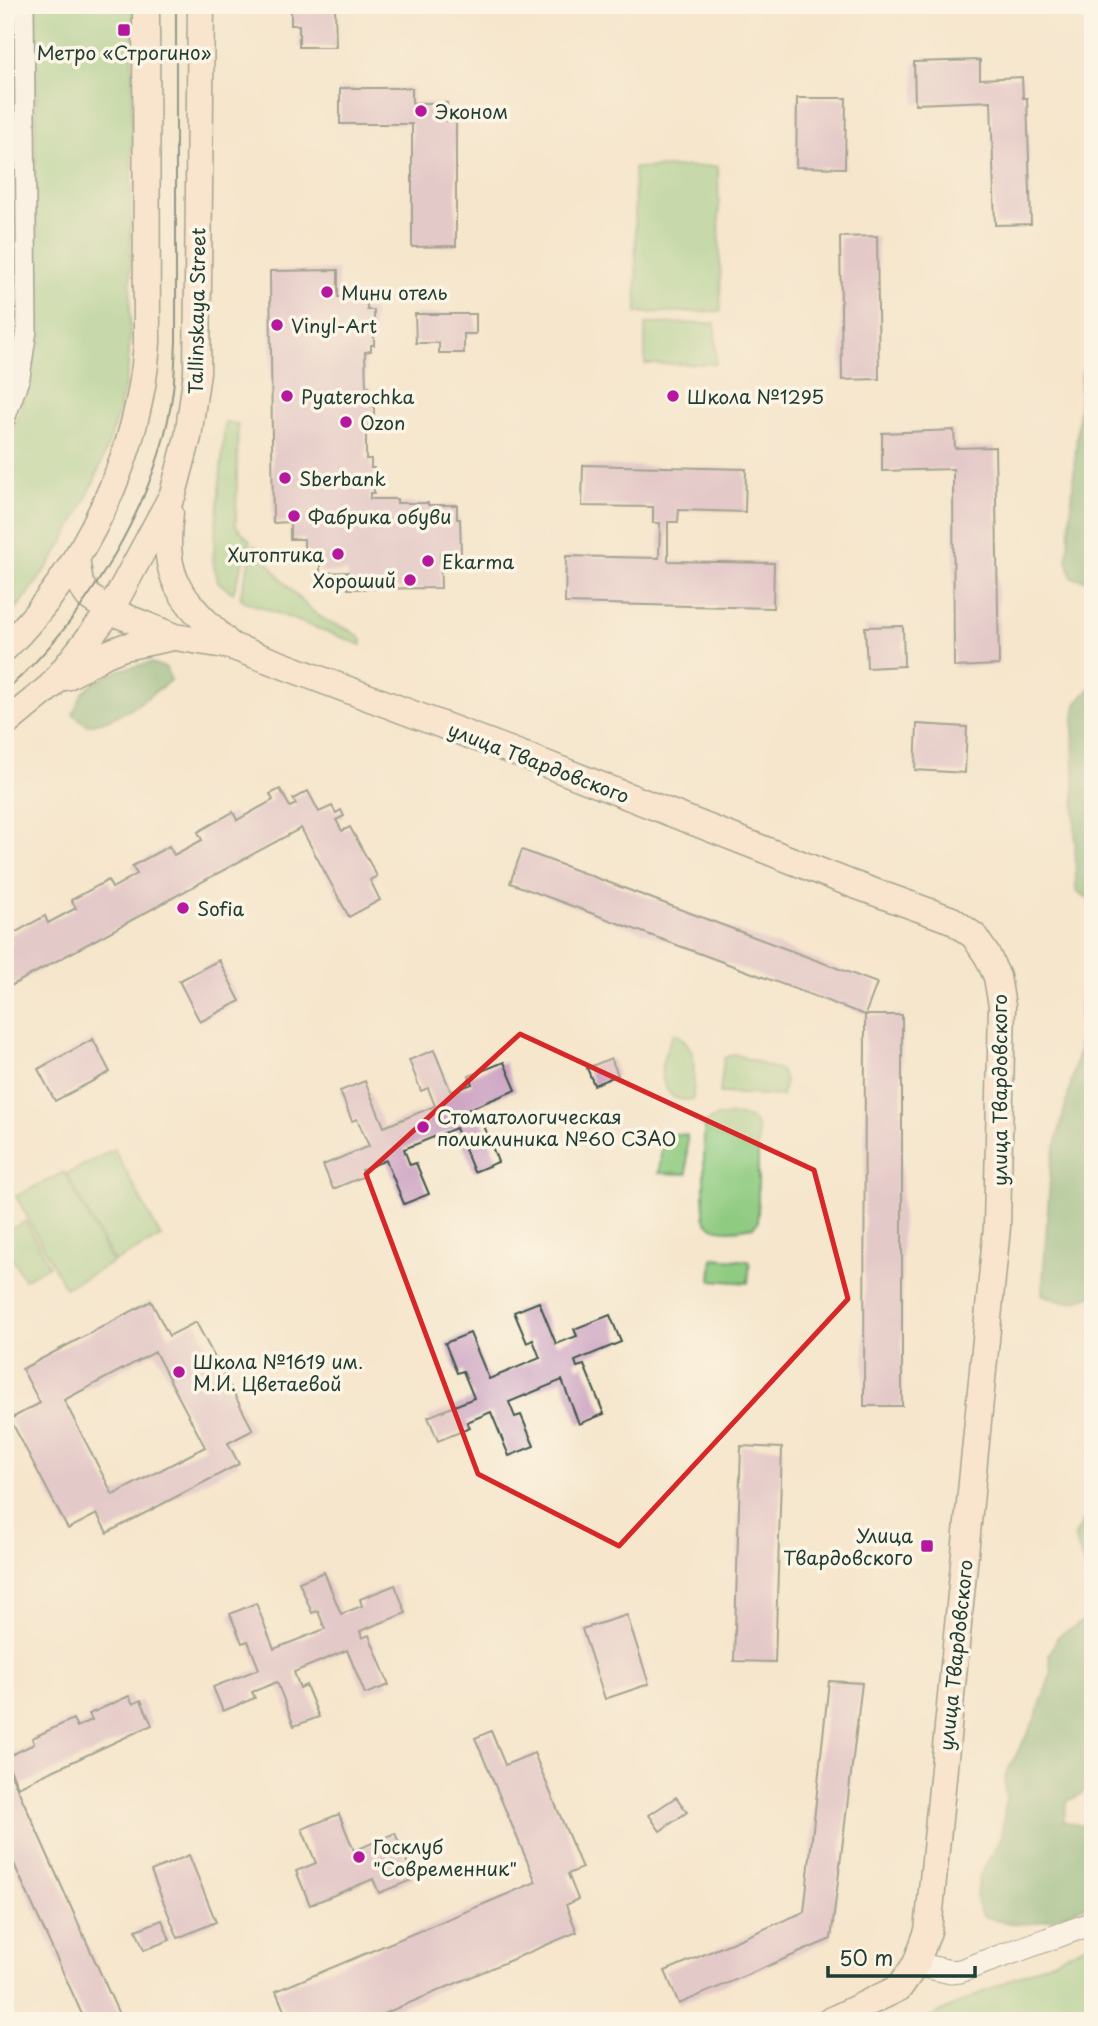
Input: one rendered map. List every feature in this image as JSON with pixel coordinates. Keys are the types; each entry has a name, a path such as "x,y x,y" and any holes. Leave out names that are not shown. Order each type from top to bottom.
{"main road":[{"path":"5,648 37,612 76,558 117,475 136,415 144,378 147,343 146,5"},
{"name":"Tallinskaya Street","path":"5,723 51,686 110,611 173,494 188,438 197,372 201,5"},
{"path":"173,494 167,550 172,575 187,603 231,646"},
{"name":"улица Твардовского","path":"76,558 80,584 89,597 110,611 174,637 231,646 533,758 852,884 935,913 969,931 978,940 992,965 1002,1006 997,1227 928,1931 916,1964 906,1981 895,1991 830,2021"},
{"path":"51,686 106,654 124,647 174,637"}],"street":[{"path":"5,419 20,377 27,330 24,5"},
{"path":"916,1964 951,1972 960,1971 1093,1923"}],"highlighted area":[{"path":"520,1034 814,1170 848,1299 619,1546 478,1474 366,1174"}],"green space":[{"path":"35,5 133,5 130,333 126,380 108,446 95,478 65,539 47,568 5,621 5,453 29,383 36,333"},
{"path":"718,166 721,311 637,313 634,168"},
{"path":"715,323 716,364 645,364 645,324"},
{"path":"1093,368 1093,581 1072,578 1067,559 1082,372"},
{"path":"225,423 238,424 236,526 250,541 233,593 218,582 213,561"},
{"path":"254,545 301,601 324,619 358,636 362,645 244,601 240,597"},
{"path":"151,663 166,668 171,680 142,701 98,723 87,725 73,714 83,693 97,681 123,669"},
{"path":"1093,685 1092,900 1076,891 1073,724 1076,704"},
{"path":"1093,986 1093,1295 1067,1302 1042,1294 1051,1165 1079,1050 1082,990"},
{"path":"674,1033 683,1039 692,1053 693,1099 673,1097 663,1082 662,1066"},
{"path":"735,1054 781,1071 785,1080 782,1096 720,1093 724,1058"},
{"path":"717,1116 747,1117 758,1129 758,1222 753,1227 718,1229 707,1223 704,1217 704,1127"},
{"path":"675,1134 687,1135 687,1174 659,1173 662,1146"},
{"path":"114,1149 161,1237 114,1262 67,1174"},
{"path":"64,1172 112,1263 65,1288 16,1196"},
{"path":"26,1221 49,1266 24,1280 5,1245 5,1232"},
{"path":"713,1258 750,1261 748,1283 711,1280"},
{"path":"1084,1519 1093,1520 1093,1590 1074,1537"},
{"path":"1093,1615 1093,1711 1086,1733 1092,1755 1091,1779 1083,1792 1068,1801 1063,1821 1083,1826 1093,1821 1093,1902 1038,1922 1025,1924 998,1921 981,1915 976,1896 980,1875 1001,1838 1006,1798 1004,1778 1035,1719 1051,1674 1049,1655 1058,1636"},
{"path":"1093,1942 1093,2021 921,2021"}],"building":[{"path":"291,5 335,5 336,47 299,47 299,25 291,25"},
{"path":"980,60 980,79 1022,77 1023,98 1027,98 1031,224 995,225 991,101 915,104 914,62"},
{"path":"340,88 412,88 412,103 447,103 447,121 456,121 456,246 412,247 412,124 340,124"},
{"path":"797,98 846,98 845,168 796,167"},
{"path":"877,236 879,379 842,380 840,237"},
{"path":"338,270 338,297 367,297 367,310 374,310 374,345 371,345 371,351 365,352 366,386 369,386 370,394 374,394 374,418 370,418 370,426 366,426 366,459 371,459 371,468 374,468 374,493 370,493 370,499 397,499 397,503 457,505 461,552 440,553 441,588 348,589 348,572 320,573 320,555 304,555 304,539 290,539 290,522 273,523 270,271"},
{"path":"415,314 476,314 476,334 464,334 464,353 439,353 439,343 416,343"},
{"path":"954,430 955,448 995,447 999,665 954,667 953,469 882,471 882,433"},
{"path":"583,465 746,469 745,512 679,510 678,522 668,522 668,561 774,563 773,608 565,603 566,556 659,558 660,523 653,523 653,507 582,506"},
{"path":"903,626 904,666 867,668 865,627"},
{"path":"917,724 967,727 965,773 915,770"},
{"path":"280,789 290,807 296,804 293,799 308,791 319,812 332,806 336,813 341,810 344,816 336,820 342,831 350,827 377,876 370,880 380,900 349,917 301,828 5,989 5,948 13,943 9,936 45,916 48,923 76,908 71,900 108,880 112,888 137,874 132,866 169,846 174,855 202,840 198,832 233,812 237,820 273,800 270,794"},
{"path":"522,850 877,983 865,1015 510,883"},
{"path":"219,960 240,1001 200,1022 179,981"},
{"path":"865,1015 902,1015 902,1406 864,1406"},
{"path":"93,1039 110,1072 55,1101 38,1069"},
{"name":"Стоматологическая поликлиника №60 СЗАО","path":"434,1050 451,1092 472,1084 469,1076 504,1062 516,1090 469,1109 472,1115 479,1113 498,1162 474,1172 456,1128 404,1149 410,1165 416,1163 429,1194 404,1204 386,1160 362,1170 365,1176 333,1189 323,1165 369,1146 357,1119 352,1121 340,1091 365,1081 384,1127 435,1106 428,1088 421,1091 409,1060"},
{"path":"611,1058 618,1075 594,1085 587,1068"},
{"path":"151,1301 169,1336 196,1322 253,1430 228,1443 239,1464 107,1533 97,1514 68,1529 10,1419 40,1403 22,1369","holes":["155,1352 205,1447 113,1495 64,1400"]},
{"path":"539,1302 556,1344 577,1336 574,1329 610,1315 621,1342 575,1361 577,1367 584,1365 604,1414 579,1424 562,1380 509,1402 515,1417 521,1415 534,1446 509,1456 491,1412 467,1422 470,1428 438,1441 428,1417 474,1398 463,1371 457,1373 445,1343 470,1333 489,1379 540,1358 533,1340 527,1343 514,1312"},
{"path":"741,1446 782,1448 775,1662 734,1661"},
{"path":"324,1572 341,1614 362,1606 360,1599 395,1585 406,1613 360,1631 362,1638 369,1635 389,1685 365,1694 347,1650 294,1672 300,1688 306,1685 319,1717 294,1726 277,1682 252,1692 255,1698 223,1711 213,1687 259,1669 248,1641 242,1643 230,1614 256,1603 274,1649 325,1629 318,1611 312,1613 299,1582"},
{"path":"627,1615 649,1684 605,1699 582,1629"},
{"path":"829,1681 862,1683 831,1939 679,2004 665,1971 804,1912"},
{"path":"129,1696 133,1704 141,1700 152,1725 18,1787 5,1758 34,1744 32,1738 73,1719 77,1727 92,1720 89,1714"},
{"path":"491,1731 505,1765 534,1753 582,1868 568,1874 578,1899 566,1905 577,1932 367,2021 278,2021 276,2017 285,2013 276,1991 536,1882 475,1738"},
{"path":"9,1770 122,2021 85,2021 5,1844 5,1772"},
{"path":"676,1797 687,1812 660,1831 649,1815"},
{"name":"Госклуб \"Современник\"","path":"339,1814 354,1851 395,1833 414,1879 379,1893 373,1879 310,1905 296,1871 316,1863 302,1829"},
{"path":"189,1855 216,1922 178,1938 151,1871"},
{"path":"162,1920 170,1940 144,1950 136,1930"}],"tram line":[{"path":"5,691 64,629 90,593 135,514 153,473 165,431 173,390 176,342 176,5"}],"place":[{"name":"Метро «Строгино»","path":"124,30"},
{"name":"Эконом","path":"421,111"},
{"name":"Мини отель","path":"327,292"},
{"name":"Vinyl-Art","path":"277,325"},
{"name":"Pyaterochka","path":"287,396"},
{"name":"Школа №1295","path":"673,396"},
{"name":"Ozon","path":"346,422"},
{"name":"Sberbank","path":"285,478"},
{"name":"Фабрика обуви","path":"294,516"},
{"name":"Хитоптика","path":"338,554"},
{"name":"Ekarma","path":"428,561"},
{"name":"Хороший","path":"410,580"},
{"name":"Sofia","path":"183,908"},
{"name":"Стоматологическая поликлиника №60 СЗАО","path":"423,1127"},
{"name":"Школа №1619 им. М.И. Цветаевой","path":"179,1372"},
{"name":"Улица Твардовского","path":"927,1546"},
{"name":"Госклуб \"Современник\"","path":"359,1857"}]}
